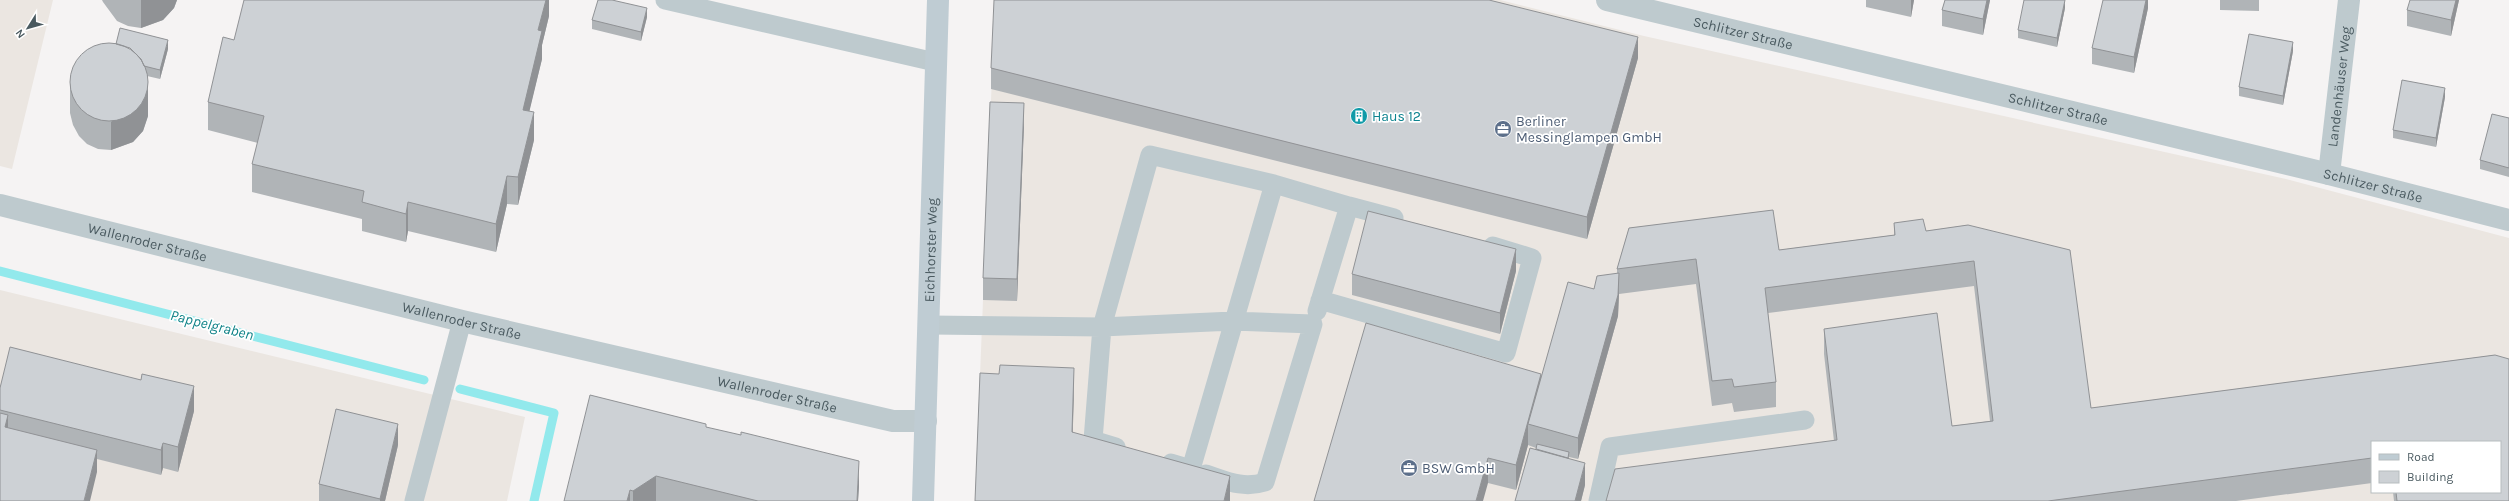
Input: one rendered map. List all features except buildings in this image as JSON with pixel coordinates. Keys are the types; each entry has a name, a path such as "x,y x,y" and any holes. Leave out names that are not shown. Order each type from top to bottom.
{"main road":[{"name":"Eichhorster Weg","path":"924,501 930,325 935,62 938,0"}],"street":[{"name":"Schlitzer Straße","path":"1607,0 2329,174 2509,220"},
{"name":"Landenhäuser Weg","path":"2329,174 2349,0"},
{"name":"Wallenroder Straße","path":"0,205 462,320 893,421 926,421"}],"lane":[{"path":"665,0 935,62"},
{"path":"1131,451 1093,440 1102,327 1150,155 1274,184 1410,223"},
{"path":"1191,469 1274,184"},
{"path":"1154,458 1242,486 1251,493 1265,482 1349,206"},
{"path":"1320,300 1506,353 1532,258 1479,242"},
{"path":"414,501 462,320"},
{"path":"930,325 1102,327 1233,321 1313,324"},
{"path":"1598,501 1610,447 1806,420"}],"shaded area":[{"path":"0,0 53,0 12,169 0,166"},
{"path":"995,0 1500,0 1644,36 2286,179 2509,238 2509,501 975,501"},
{"path":"0,290 525,417 507,501 0,501"}],"waterway":[{"name":"Pappelgraben","path":"0,271 424,380"},
{"name":"Pappelgraben","path":"460,389 554,413 534,501"}],"place":[{"name":"Haus 12","path":"1359,116"},
{"name":"Berliner Messinglampen GmbH","path":"1503,129"},
{"name":"BSW GmbH","path":"1409,468"}]}
